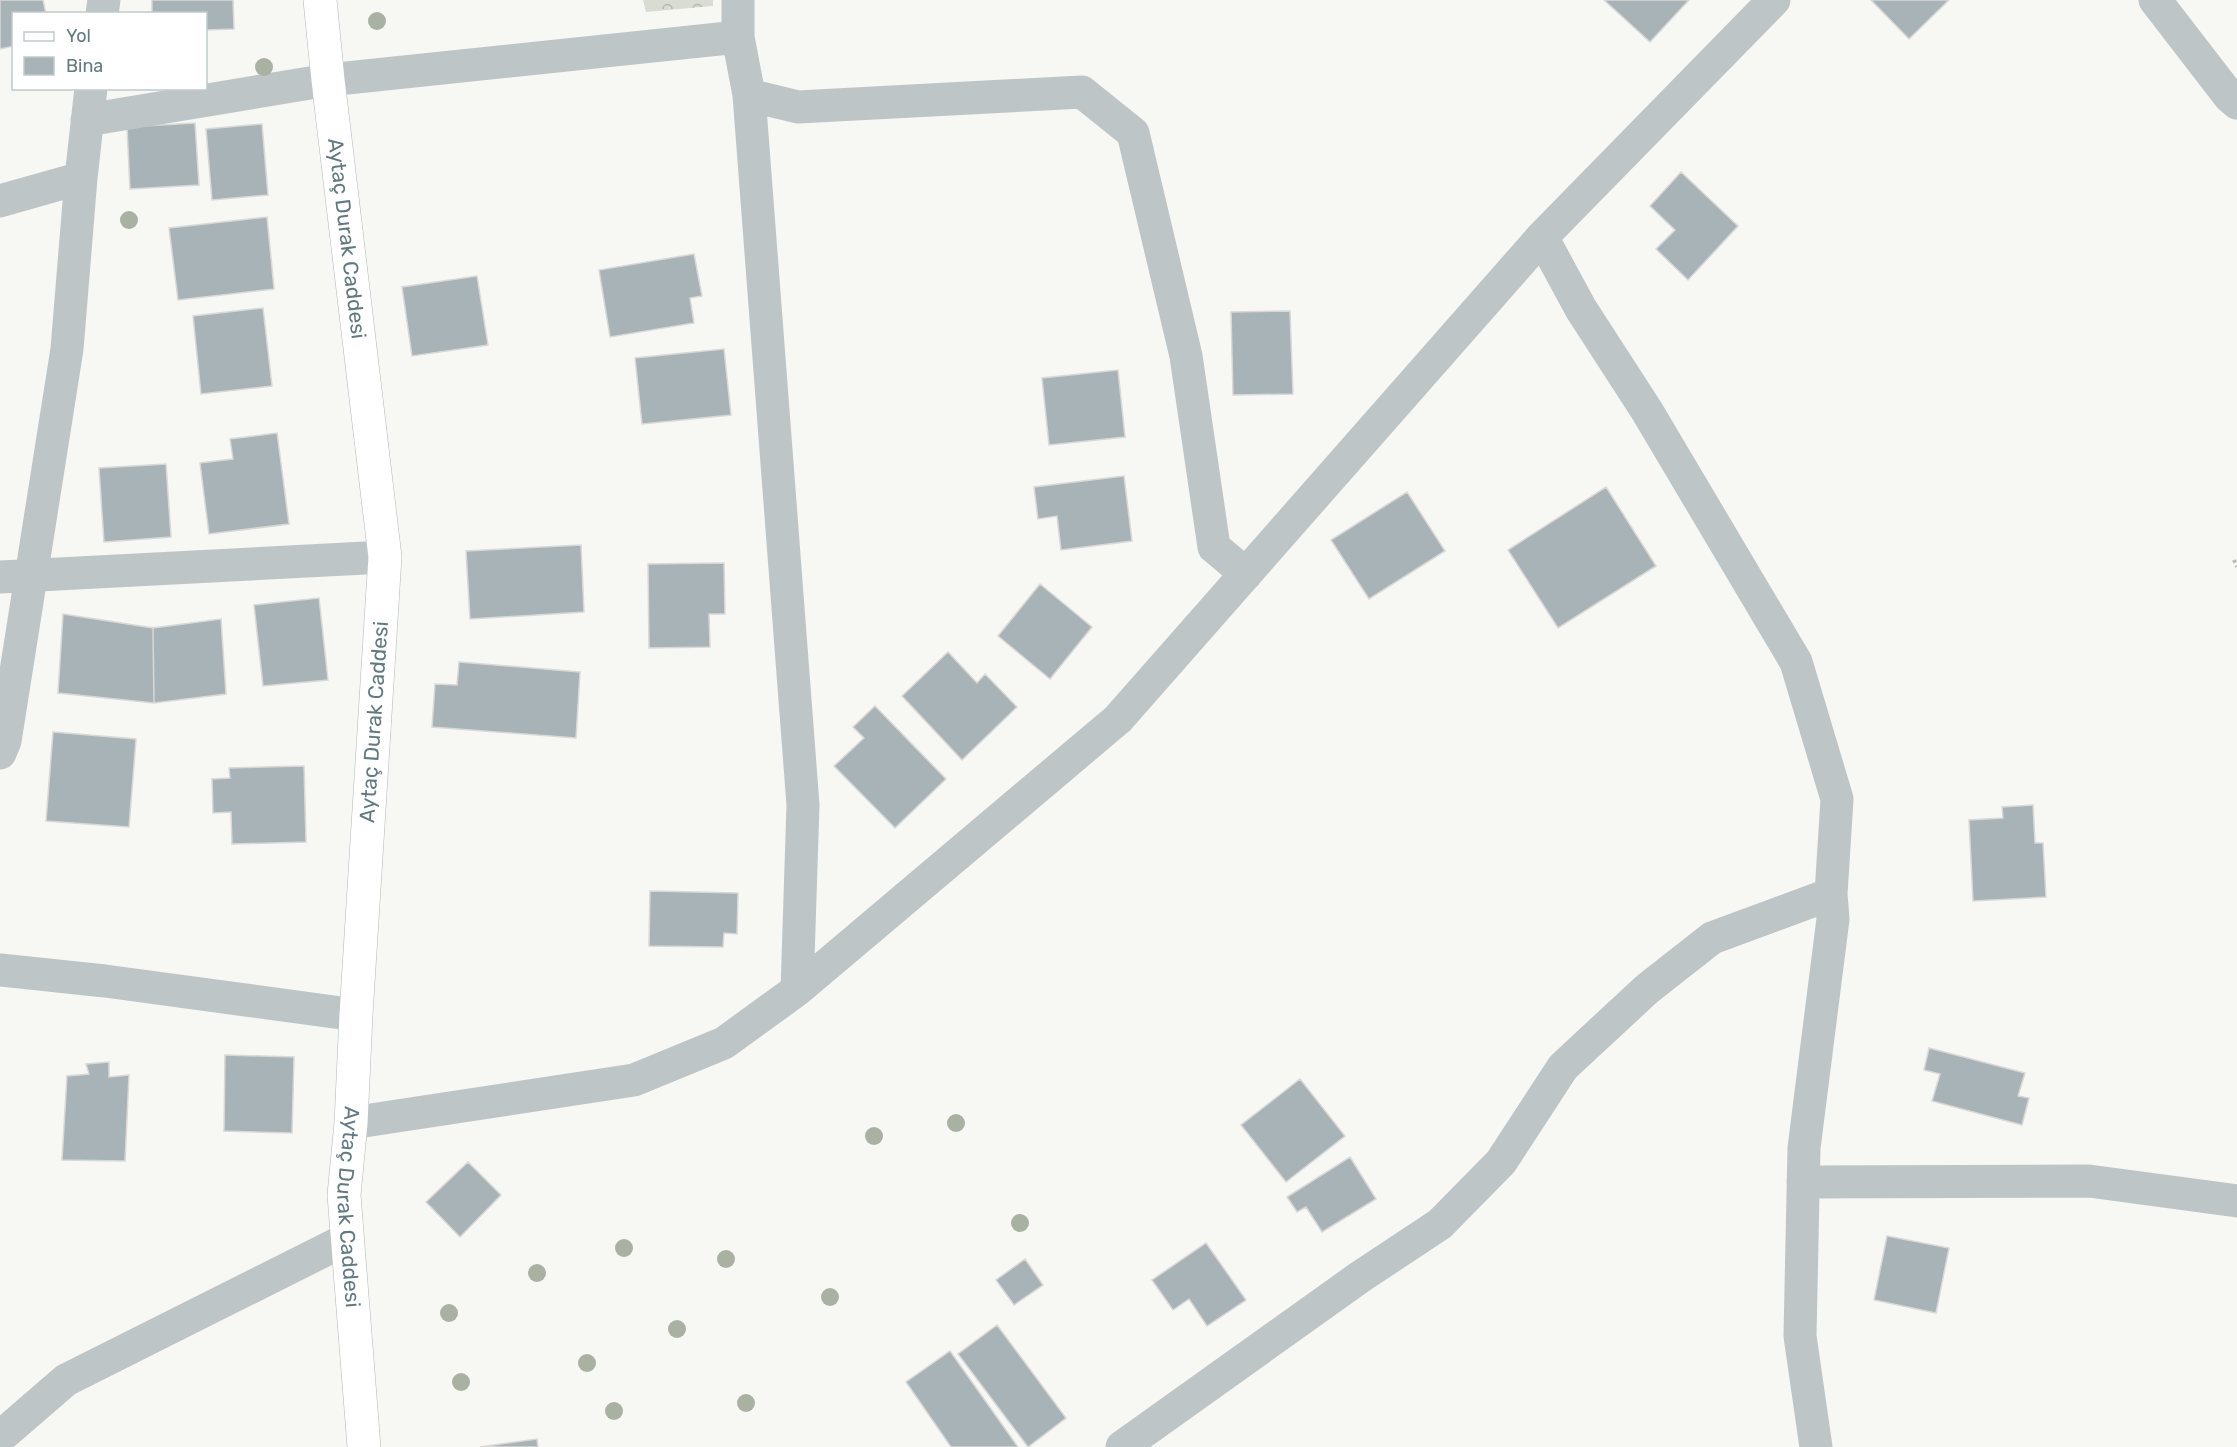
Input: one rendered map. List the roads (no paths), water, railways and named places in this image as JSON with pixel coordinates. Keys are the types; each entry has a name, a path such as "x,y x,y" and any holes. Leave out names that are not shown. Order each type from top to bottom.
{"main road":[{"name":"Aytaç Durak Caddesi","path":"321,0 328,80 385,557 351,1123 344,1195 364,1447"}],"street":[{"path":"738,0 738,37 749,95 803,805 797,990"},
{"path":"351,1123 634,1080 724,1043 797,990 1118,719 1542,237 1774,0"},
{"path":"2155,0 2229,96 2237,103"},
{"path":"0,753 5,741 15,577 67,349 89,104 738,37"},
{"path":"749,95 798,107 1082,92 1133,133 1186,356 1214,546 1246,574"},
{"path":"0,201 81,178"},
{"path":"1542,237 1581,309 1647,411 1796,662 1837,799 1832,894 1833,919 1804,1148 1800,1336 1816,1447"},
{"path":"15,577 385,557"},
{"path":"1122,1447 1360,1277 1440,1224 1501,1162 1563,1067 1647,989 1712,938 1832,894"},
{"path":"0,970 105,981 356,1014"},
{"path":"1803,1182 2089,1181 2237,1201"},
{"path":"0,1437 66,1380 346,1239"}]}
